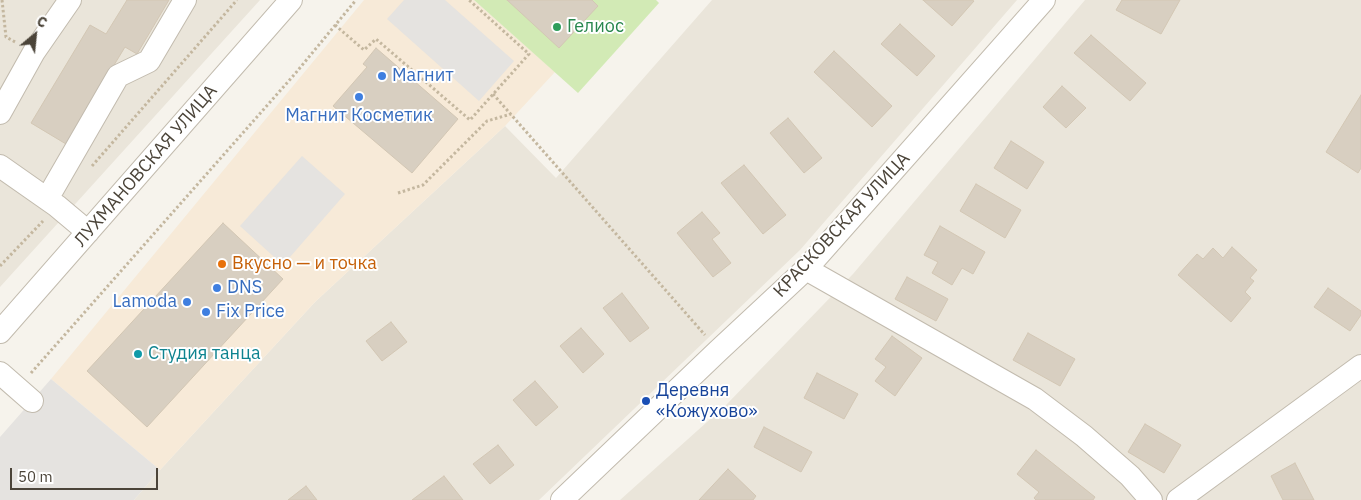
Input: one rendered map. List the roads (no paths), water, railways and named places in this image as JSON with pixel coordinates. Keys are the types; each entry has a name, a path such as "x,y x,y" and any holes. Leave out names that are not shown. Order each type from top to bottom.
{"street":[{"path":"0,113 34,52 70,0"},
{"path":"52,203 118,76 149,61 185,0"},
{"name":"ЛУХМАНОВСКАЯ УЛИЦА","path":"0,332 291,0"},
{"name":"КРАСКОВСКАЯ УЛИЦА","path":"562,500 806,269 1044,0"},
{"path":"0,166 52,203 88,232"},
{"path":"806,269 1035,399 1084,436 1130,476 1151,500"},
{"path":"1178,500 1361,366"},
{"path":"0,373 25,394"}],"place":[{"name":"Гелиос","path":"557,27"},
{"name":"Магнит","path":"382,76"},
{"name":"Магнит Косметик","path":"359,97"},
{"name":"Вкусно — и точка","path":"222,264"},
{"name":"DNS","path":"217,288"},
{"name":"Lamoda","path":"187,302"},
{"name":"Fix Price","path":"206,312"},
{"name":"Студия танца","path":"138,354"},
{"name":"Деревня «Кожухово»","path":"646,401"}]}
